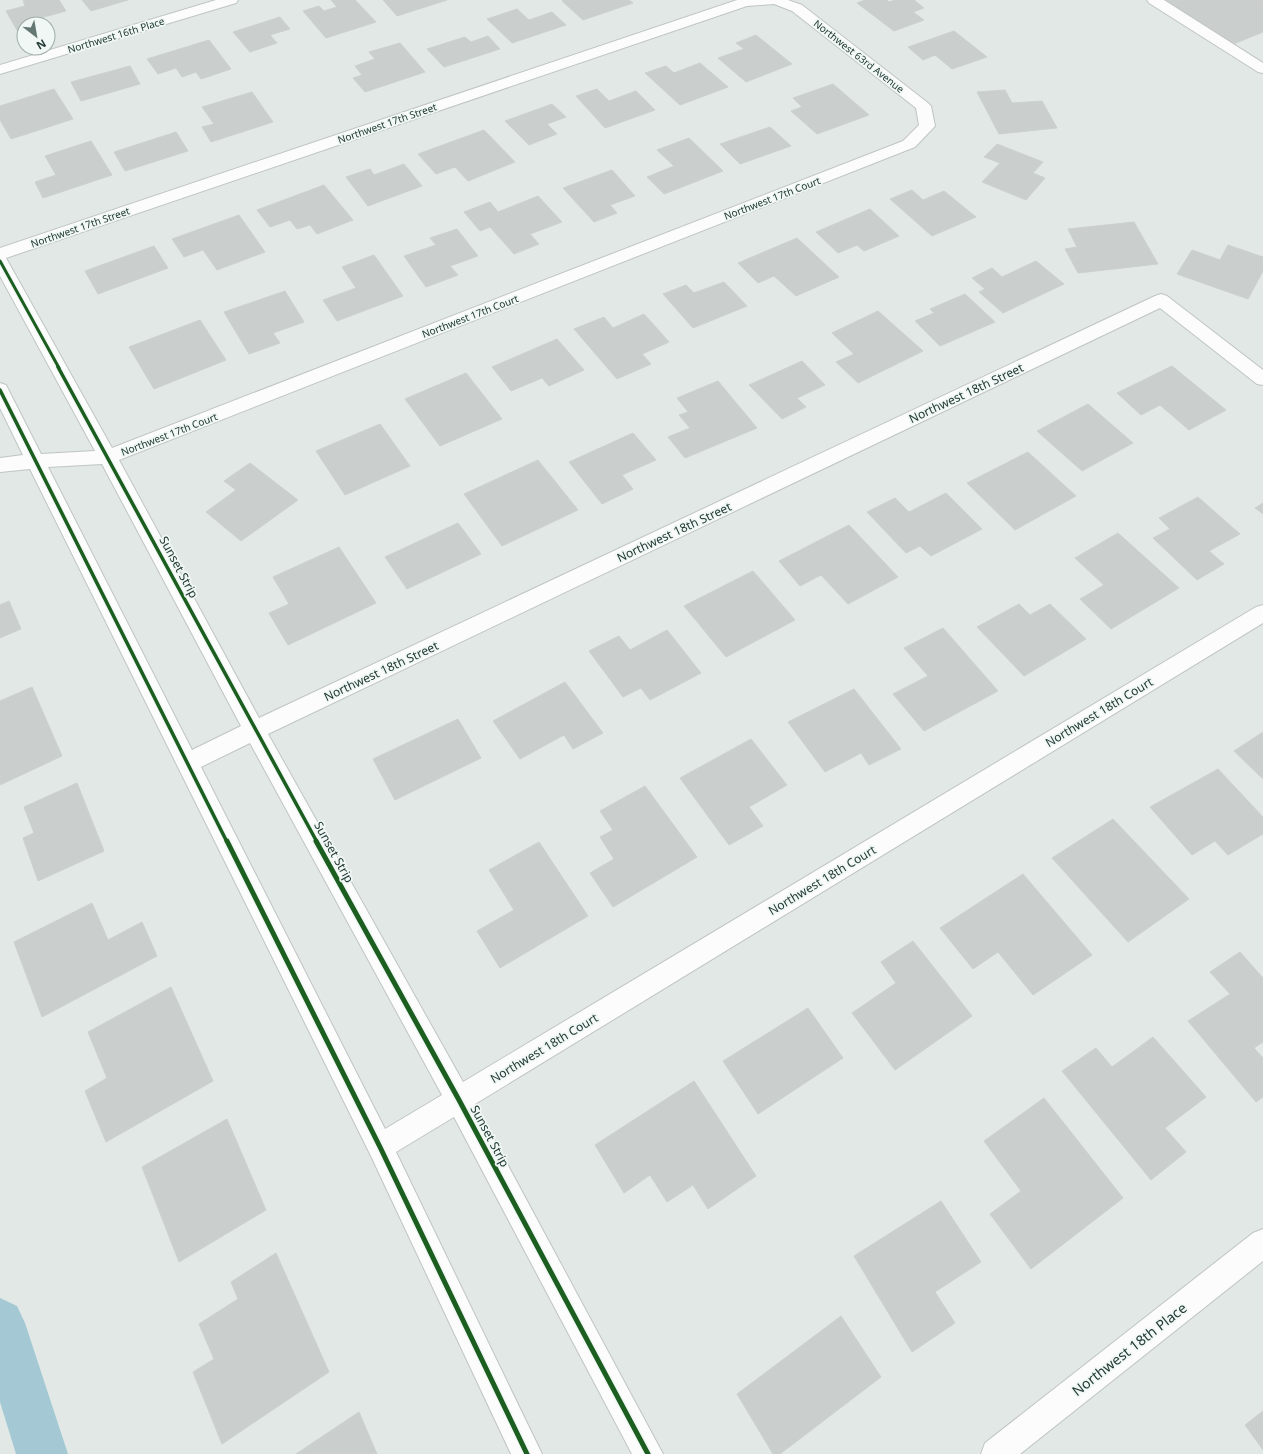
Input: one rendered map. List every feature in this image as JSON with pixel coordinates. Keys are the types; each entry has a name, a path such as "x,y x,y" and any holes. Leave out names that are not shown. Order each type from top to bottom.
{"street":[{"name":"Northwest 16th Place","path":"0,70 231,0"},
{"name":"Northwest 63rd Avenue","path":"775,0 797,8 923,106 928,126"},
{"name":"Northwest 17th Street","path":"0,254 745,2 775,0"},
{"path":"1154,0 1263,68"},
{"name":"Northwest 17th Court","path":"0,465 35,461 108,457 909,144 928,126"},
{"name":"Sunset Strip","path":"0,260 255,731 459,1100 648,1454"},
{"name":"Northwest 18th Street","path":"186,763 1160,300 1263,379"},
{"path":"0,390 380,1147 527,1454"},
{"name":"Northwest 18th Court","path":"380,1147 1263,613"},
{"name":"Northwest 18th Place","path":"996,1454 1263,1243"}],"building":[{"path":"23,0 59,0 66,11 47,16 16,16 16,28 6,11 25,6"},
{"path":"82,0 128,0 91,11"},
{"path":"331,0 355,0 376,22 326,38 303,11 319,6 324,11 337,7"},
{"path":"383,0 447,0 397,16"},
{"path":"629,0 633,3 583,20 562,1"},
{"path":"865,0 887,0 889,2 895,0 914,0 924,8 913,12 924,20 894,31 857,3"},
{"path":"1162,0 1263,0 1263,32 1231,45"},
{"path":"517,9 529,20 552,12 566,25 512,43 487,19"},
{"path":"280,17 290,29 270,35 277,43 250,52 233,32"},
{"path":"954,31 987,57 952,69 935,55 923,60 908,47"},
{"path":"756,35 792,64 746,82 718,58 744,49 736,43"},
{"path":"488,36 500,49 444,67 427,49 465,37 471,42"},
{"path":"209,40 231,69 201,79 196,72 182,77 176,68 158,74 147,59"},
{"path":"400,43 425,72 365,92 353,78 362,75 355,66 375,59 369,52"},
{"path":"700,63 728,87 680,105 645,73 666,66 674,73"},
{"path":"130,66 140,84 81,101 71,82"},
{"path":"833,84 869,115 817,134 791,111 802,107 793,98"},
{"path":"54,89 73,119 11,139 0,120 0,106"},
{"path":"597,89 609,101 636,91 655,110 605,128 576,96"},
{"path":"1005,90 1012,103 1042,101 1057,128 999,134 977,92"},
{"path":"252,92 273,122 211,142 202,127 214,124 202,107"},
{"path":"552,104 566,117 547,124 557,134 529,145 505,121"},
{"path":"770,127 791,146 740,164 720,144"},
{"path":"484,130 515,162 468,181 455,167 436,174 418,154"},
{"path":"176,132 188,151 125,171 114,152"},
{"path":"689,138 723,171 664,194 647,177 674,166 657,150"},
{"path":"91,141 112,175 43,198 35,182 56,175 45,156"},
{"path":"997,144 1043,162 1033,173 1045,178 1026,200 982,182 1000,163 984,157"},
{"path":"404,164 422,186 368,206 346,177 370,169 374,175"},
{"path":"612,170 635,196 610,205 617,213 594,222 563,188"},
{"path":"324,185 353,220 317,234 310,225 297,229 290,220 270,227 257,210"},
{"path":"912,190 923,200 944,191 976,217 932,236 890,199"},
{"path":"538,196 562,222 530,234 539,244 514,254 490,227 480,231 464,212 490,202 498,212"},
{"path":"870,209 899,236 864,251 857,245 838,253 816,232"},
{"path":"239,215 265,252 217,270 203,250 184,257 172,239"},
{"path":"1134,222 1158,264 1078,273 1065,249 1077,247 1068,229"},
{"path":"457,229 478,256 450,266 458,275 426,287 404,256 436,245 430,238"},
{"path":"797,238 839,277 796,296 774,276 758,283 738,263"},
{"path":"1228,245 1263,257 1263,271 1248,299 1177,274 1192,250 1220,260"},
{"path":"154,246 168,268 98,294 85,271"},
{"path":"374,255 403,296 337,321 323,300 356,288 342,267"},
{"path":"1036,261 1064,284 1003,313 979,292 985,289 972,278 992,268 1002,277"},
{"path":"724,282 747,306 693,328 663,294 686,285 694,293"},
{"path":"285,291 304,322 273,333 280,343 249,354 224,312"},
{"path":"965,294 995,322 940,346 915,321 934,313 930,309"},
{"path":"878,311 923,351 858,383 836,362 854,354 832,333"},
{"path":"644,314 669,342 642,354 651,364 617,379 574,329 604,317 613,328"},
{"path":"200,320 226,360 154,389 129,347"},
{"path":"557,339 584,370 549,386 542,378 511,391 492,367"},
{"path":"802,361 825,385 797,398 806,407 782,419 749,385"},
{"path":"1172,366 1226,410 1189,430 1160,405 1141,415 1117,393"},
{"path":"466,373 502,419 440,446 405,399"},
{"path":"718,381 757,428 685,458 668,437 690,428 679,415 688,412 677,398"},
{"path":"1088,404 1133,443 1082,471 1037,431"},
{"path":"380,424 410,466 345,495 316,451"},
{"path":"633,433 656,460 622,475 633,489 602,504 569,462"},
{"path":"1028,452 1076,496 1015,530 967,483"},
{"path":"538,460 578,510 502,546 464,494"},
{"path":"250,463 298,500 241,541 206,512 236,490 224,481"},
{"path":"946,493 982,529 931,556 920,546 906,553 867,512 895,498 909,512"},
{"path":"1198,497 1240,534 1209,551 1224,564 1197,580 1153,538 1170,529 1159,518"},
{"path":"1263,503 1263,514 1255,508"},
{"path":"458,523 481,554 407,589 385,557"},
{"path":"849,525 898,577 848,604 821,575 800,586 779,561"},
{"path":"1118,533 1179,588 1111,629 1080,599 1104,585 1075,558"},
{"path":"339,547 376,603 288,645 269,613 289,604 273,577"},
{"path":"753,571 795,620 726,657 684,606"},
{"path":"9,601 21,629 0,638 0,605"},
{"path":"1019,604 1030,615 1050,604 1086,639 1024,676 977,627"},
{"path":"943,628 998,691 924,731 893,694 928,676 904,648"},
{"path":"667,630 701,673 650,700 641,688 623,697 589,651 619,636 630,650"},
{"path":"565,682 603,733 573,749 564,735 520,759 493,721"},
{"path":"32,687 62,756 0,785 0,701"},
{"path":"854,689 901,749 869,765 861,753 825,772 788,722"},
{"path":"458,719 481,758 395,800 373,759"},
{"path":"1263,732 1263,779 1234,751"},
{"path":"751,739 787,785 749,807 763,826 729,845 680,778"},
{"path":"1218,769 1263,817 1263,834 1228,855 1215,841 1192,855 1150,807"},
{"path":"77,783 104,851 38,881 23,838 34,833 24,807"},
{"path":"645,786 697,857 613,907 590,873 614,859 600,837 613,830 600,811"},
{"path":"1113,819 1189,899 1128,942 1052,858"},
{"path":"539,842 588,916 500,968 477,931 514,910 489,870"},
{"path":"1023,874 1092,955 1033,995 998,952 973,969 940,928"},
{"path":"92,903 108,940 142,922 157,956 42,1017 14,942"},
{"path":"913,941 972,1016 895,1070 852,1013 896,983 881,962"},
{"path":"1240,952 1263,978 1263,1042 1254,1048 1263,1058 1263,1097 1256,1102 1188,1021 1230,994 1210,972"},
{"path":"171,987 213,1081 106,1142 85,1091 107,1078 88,1032"},
{"path":"808,1008 843,1058 758,1114 723,1061"},
{"path":"1153,1037 1206,1097 1165,1128 1186,1152 1151,1180 1062,1071 1096,1048 1112,1067"},
{"path":"694,1081 756,1176 708,1209 693,1185 667,1202 650,1175 624,1193 595,1145"},
{"path":"1044,1098 1123,1198 1031,1269 990,1214 1021,1191 984,1141"},
{"path":"227,1119 266,1210 179,1262 142,1167"},
{"path":"941,1201 981,1262 935,1292 955,1323 912,1352 854,1256"},
{"path":"276,1253 329,1372 222,1444 193,1372 214,1359 199,1324 238,1299 231,1282"},
{"path":"841,1316 881,1377 780,1454 773,1454 737,1394"},
{"path":"1263,1411 1263,1450 1245,1425"},
{"path":"359,1412 377,1454 296,1454"}],"waterway":[{"path":"0,1323 42,1454"}],"cycle path":[{"path":"0,261 108,457 255,731 459,1100 648,1454"},
{"path":"0,390 380,1147 527,1454"}]}
